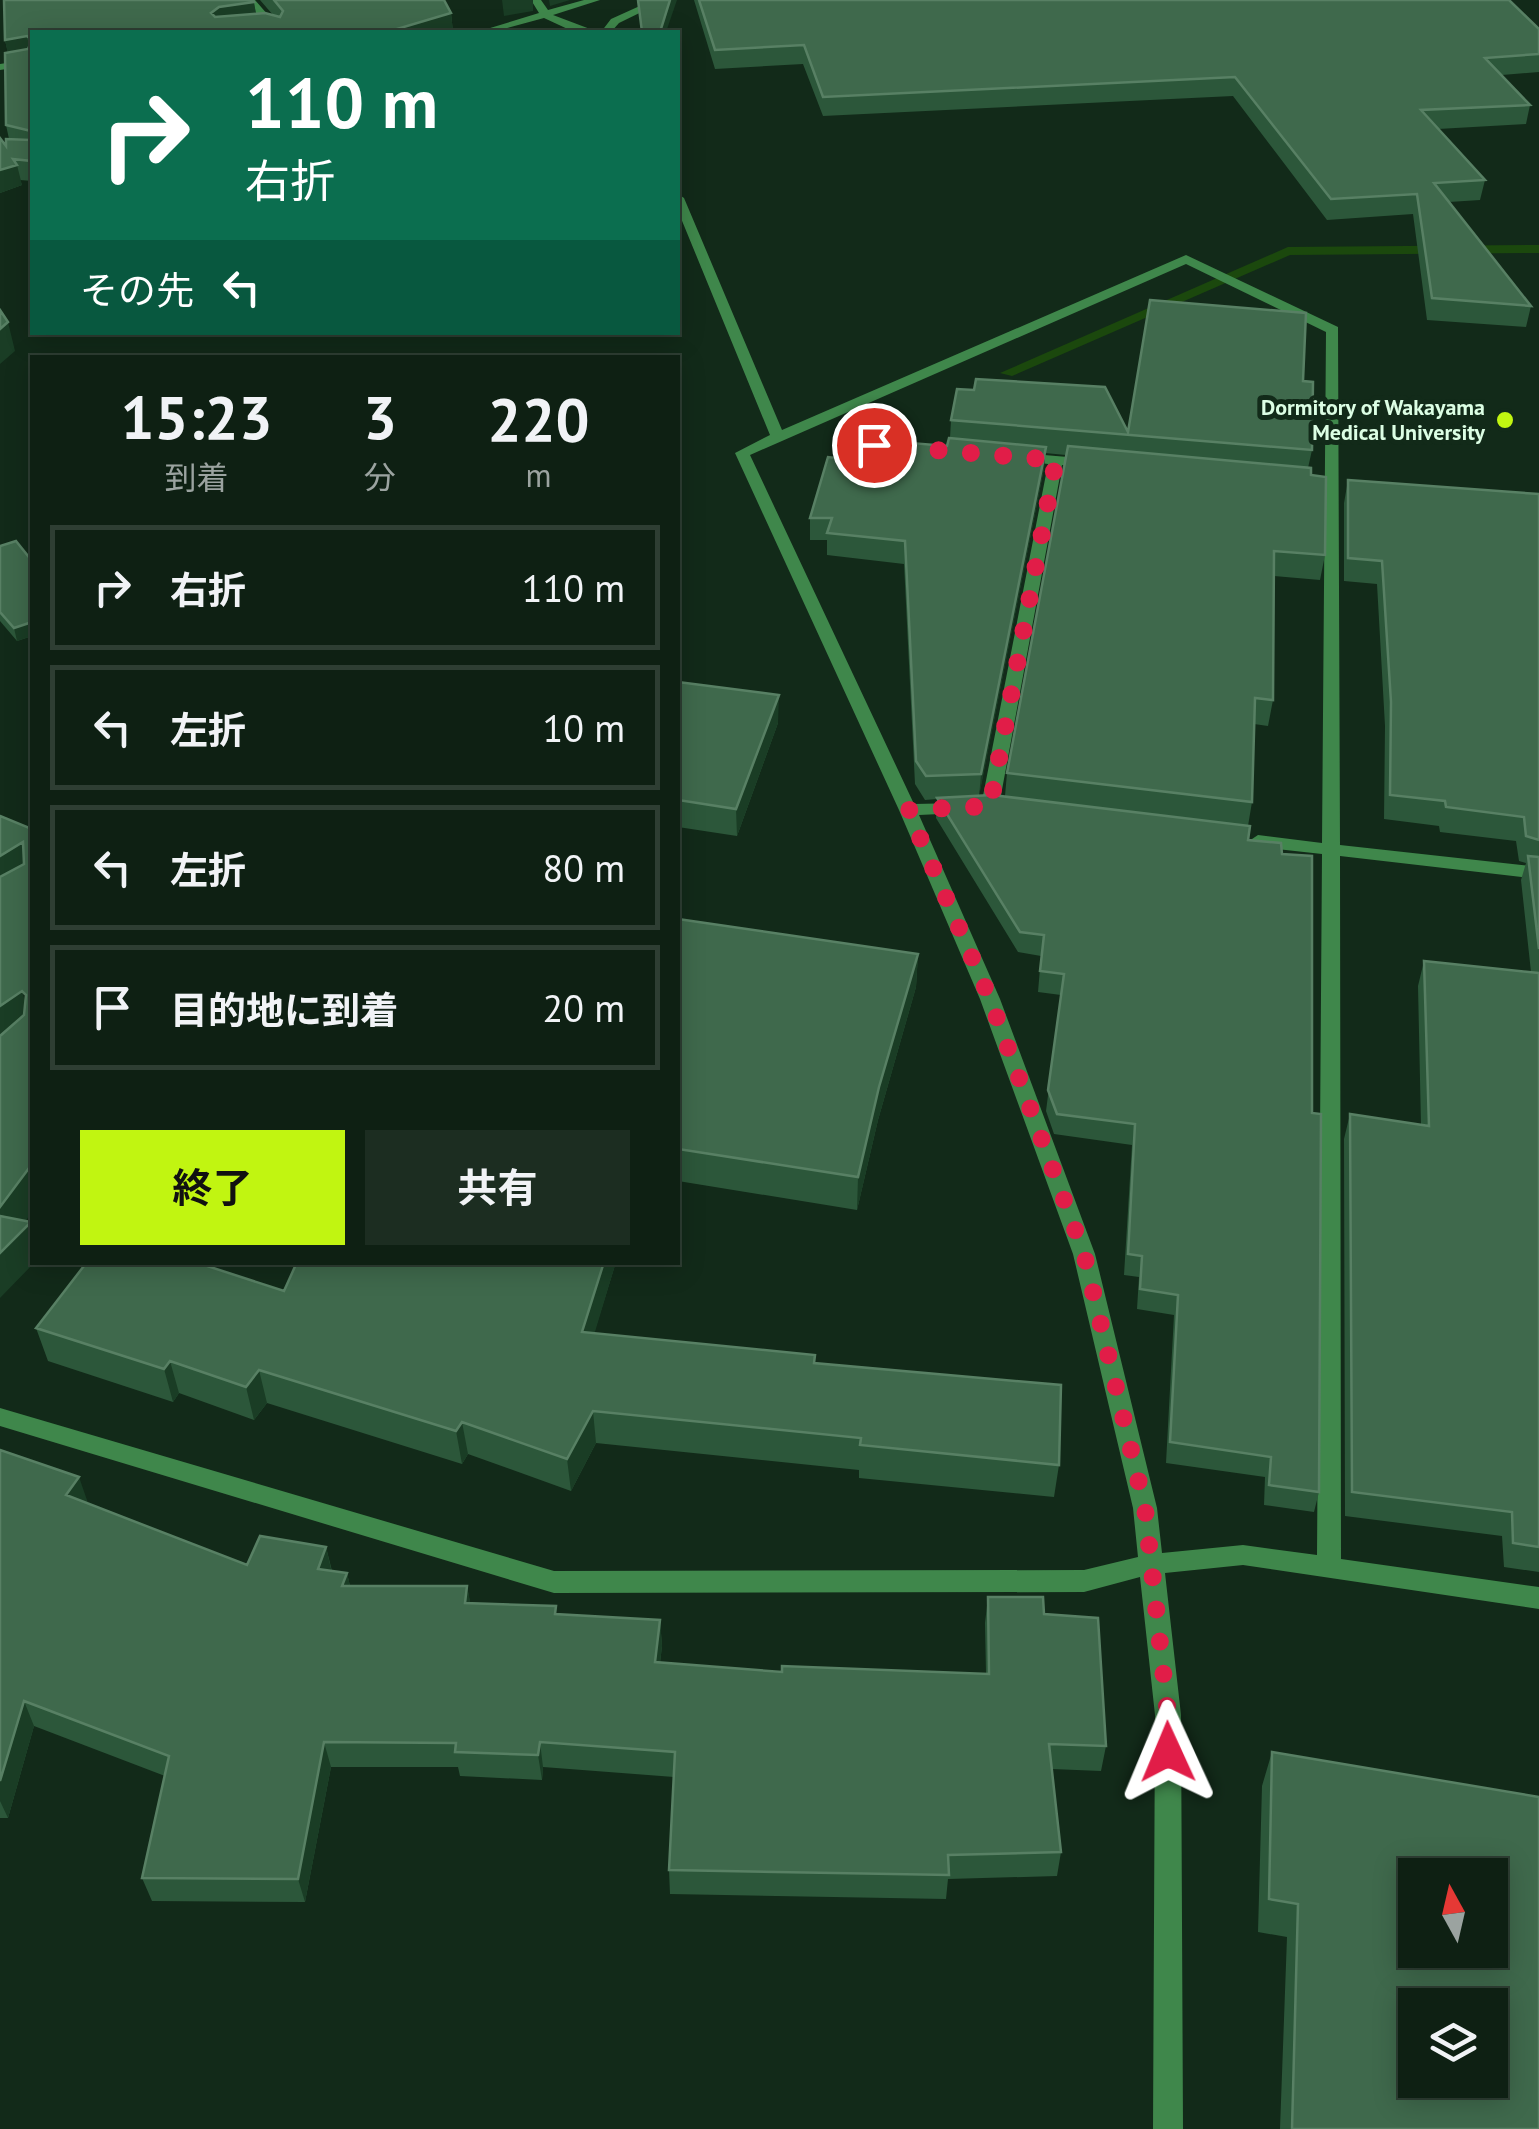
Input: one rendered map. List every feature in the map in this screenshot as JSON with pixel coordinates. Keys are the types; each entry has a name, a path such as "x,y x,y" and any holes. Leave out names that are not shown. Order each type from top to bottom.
{"street":[{"path":"250,0 274,29"},
{"path":"536,0 543,13 564,26 583,30"},
{"path":"488,30 595,0"},
{"path":"608,30 615,21 661,0"},
{"path":"0,67 30,62"},
{"path":"680,203 777,435"},
{"path":"1168,2129 1168,1715 1145,1508 1084,1254 990,999 908,810 742,453 1186,259 1333,330 1329,1567"},
{"path":"874,445 947,451"},
{"path":"1002,456 1115,465"},
{"path":"908,810 999,808 1056,460"},
{"path":"1235,838 1539,874"},
{"path":"0,1417 554,1582 1084,1581 1152,1564 1243,1555 1539,1598"}],"building":[{"path":"4,0 253,0 219,7 211,13 215,17 265,13 280,17 283,11 274,0 444,0 451,13 394,30 30,30 30,38 5,40"},
{"path":"638,0 670,0 661,30 642,30"},
{"path":"699,0 1509,0 1539,29 1539,54 1485,58 1530,105 1421,110 1485,180 1434,183 1531,306 1432,298 1417,194 1331,199 1235,77 823,97 804,45 715,50"},
{"path":"30,44 30,131 6,125 5,53 28,49"},
{"path":"0,138 6,146 6,139 30,140 30,161 13,159 17,165 0,170"},
{"path":"1150,300 1306,313 1303,381 1313,382 1312,450 951,420 957,389 974,390 976,379 1105,387 1128,432"},
{"path":"0,310 8,322 0,329"},
{"path":"949,438 1046,447 981,774 926,776 916,761 905,541 827,533 832,518 810,518 828,457 845,459 847,450 900,454 899,442 947,446"},
{"path":"1068,446 1311,468 1311,475 1326,477 1325,555 1274,551 1273,700 1255,698 1252,802 1007,773"},
{"path":"1348,480 1539,494 1539,840 1526,836 1524,817 1390,795 1391,702 1382,561 1348,558"},
{"path":"16,541 30,558 30,623 14,628 0,612 0,546"},
{"path":"680,682 779,695 736,809 680,800"},
{"path":"992,795 1250,826 1248,840 1281,843 1282,854 1312,856 1312,1113 1321,1114 1319,1492 1269,1485 1271,1457 1170,1442 1178,1295 1140,1289 1142,1256 1128,1254 1135,1124 1057,1114 1048,1090 1064,974 1040,971 1044,935 1020,932 937,798"},
{"path":"0,816 30,828 30,1167 0,1207 0,1036 24,1015 26,995 22,991 0,1006 0,877 24,864 23,842 0,856"},
{"path":"1528,856 1539,857 1539,949"},
{"path":"680,919 918,954 879,1087 858,1177 680,1149"},
{"path":"1424,961 1539,973 1539,1547 1513,1543 1512,1512 1352,1492 1350,1114 1429,1126"},
{"path":"0,1216 30,1222 30,1223 0,1253"},
{"path":"85,1265 204,1265 284,1291 296,1265 603,1265 582,1332 815,1355 814,1363 1061,1385 1059,1465 860,1445 861,1438 593,1411 567,1459 462,1422 456,1431 259,1370 246,1387 170,1361 164,1369 36,1328"},
{"path":"0,1450 79,1477 66,1495 247,1565 260,1536 326,1547 318,1569 347,1573 342,1586 467,1586 465,1603 556,1606 555,1614 660,1620 655,1662 782,1672 782,1666 989,1674 988,1597 1043,1597 1044,1614 1098,1618 1106,1746 1049,1744 1061,1852 948,1855 949,1875 669,1870 675,1752 540,1742 538,1755 455,1752 456,1743 324,1742 298,1879 142,1878 169,1756 24,1701 0,1781"},
{"path":"1272,1752 1539,1797 1539,2129 1292,2129 1298,1904 1269,1899"}],"waterway":[{"path":"1007,373 1288,251 1539,249"}],"place":[{"name":"Dormitory of Wakayama Medical University","path":"1505,420"}],"route":[{"path":"874,445 1056,460 990,806 908,810 990,999 1084,1254 1145,1508 1168,1715 1168,1752"}]}
